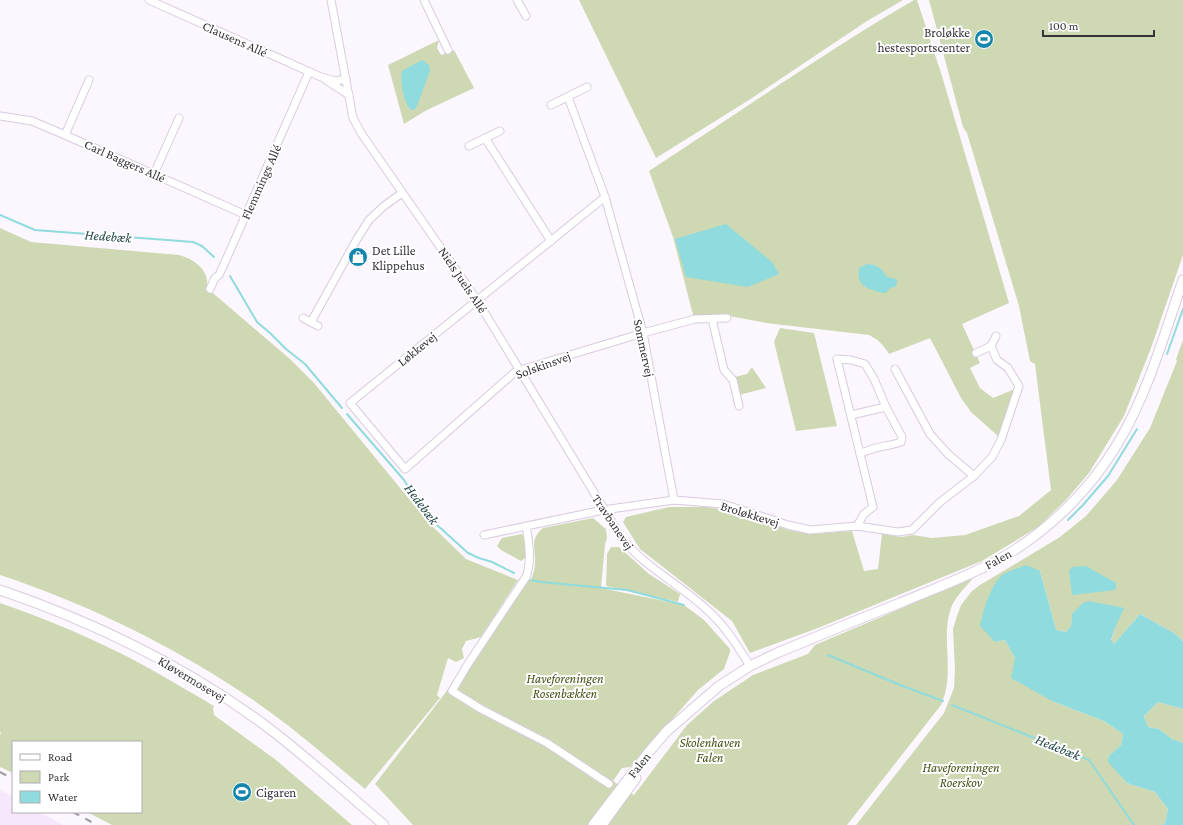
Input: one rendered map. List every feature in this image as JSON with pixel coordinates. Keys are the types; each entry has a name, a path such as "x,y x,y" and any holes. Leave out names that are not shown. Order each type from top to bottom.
{"street":[{"name":"Clausens Allé","path":"149,0 321,77 349,95"},
{"name":"Niels Juels Allé","path":"331,0 355,124 477,300 520,370"},
{"path":"424,0 448,50"},
{"path":"517,0 526,16"},
{"name":"Flemmings Allé","path":"210,290 215,278 219,275 309,72"},
{"name":"Clausens Allé","path":"321,77 336,80 346,79"},
{"path":"65,135 89,80"},
{"path":"551,105 587,87"},
{"path":"568,97 605,197"},
{"name":"Carl Baggers Allé","path":"0,116 32,122 65,135 246,215"},
{"path":"154,174 180,118"},
{"path":"469,146 500,130"},
{"path":"485,138 551,241"},
{"path":"310,322 357,238 369,220 384,206 402,193"},
{"name":"Løkkevej","path":"405,469 350,404 605,197"},
{"name":"Sommervej","path":"605,197 643,333 674,500"},
{"name":"Falen","path":"594,825 648,753 667,731 719,686 750,666 777,653 950,582 997,561 1025,543 1054,521 1077,498 1118,444 1149,379 1183,280"},
{"path":"303,318 318,326"},
{"name":"Solskinsvej","path":"405,469 515,372 643,333 695,319 727,318"},
{"path":"712,319 724,370 733,380 739,406"},
{"path":"976,353 991,346 996,336"},
{"name":"Broløkkevej","path":"484,535 603,510 674,500 723,504 788,525 810,530 857,526 898,532 912,530 940,502 974,476 992,457 1001,440 1019,386 1008,368 997,360 991,346"},
{"path":"857,526 864,514 873,507 860,454 851,416 837,360 851,360 864,364 874,379 886,407 902,437 900,442 869,448 860,454"},
{"path":"895,369 930,434 948,454 974,476"},
{"name":"Travbanevej","path":"520,370 620,538 651,568 705,608 723,626 750,666"},
{"path":"851,416 886,407"},
{"path":"526,526 530,561 526,577 468,664 452,691 481,709 539,738 609,784"},
{"name":"Kløvermosevej","path":"0,590 56,610 104,631 153,656 193,679 265,726 330,777 384,825"},
{"name":"Falen","path":"602,825 652,756 691,710"},
{"name":"Kløvermosevej","path":"362,806 378,825"}],"shaded area":[{"path":"0,790 12,796 12,813 42,813 63,825 0,825"}],"green space":[{"path":"579,0 903,0 867,21 749,100 656,158"},
{"path":"914,0 917,0 942,76 1009,303 962,324 980,363 970,368 980,388 993,398 1015,389 999,437 971,412 961,398 930,338 889,354 876,339 869,335 766,323 724,315 693,315 673,237 649,171 813,62"},
{"path":"929,0 1183,0 1183,255 1151,348 1124,416 1089,473 1065,501 1038,527 982,561 818,628 750,653 732,621 640,549 623,522 626,517 669,507 708,507 740,513 788,530 811,534 852,531 864,571 878,569 882,534 901,537 913,535 932,538 965,535 1019,516 1051,490 1035,364 1030,361 1019,306 967,133 963,127"},
{"path":"439,40 437,48 441,55 454,50 474,88 427,110 404,124 388,65"},
{"path":"0,228 31,242 179,255 195,262 200,266 206,276 207,288 290,359 314,383 428,522 466,559 518,580 481,637 466,641 462,649 464,658 456,662 448,658 437,695 440,698 365,789 290,727 258,703 188,659 114,620 38,588 0,575"},
{"path":"780,328 814,333 837,426 796,431 774,342"},
{"name":"Haveforeningen Roerskov","path":"1183,340 1183,641 1174,633 1140,614 1114,644 1111,641 1115,628 1072,614 1071,626 1066,632 1056,630 1040,571 995,642 1005,640 1015,658 1052,701 1104,721 1123,734 1121,745 1109,756 1127,783 1155,792 1168,809 1165,823 1162,825 856,825 944,713 954,688 955,669 953,629 961,605 972,591 980,585 1060,537 1086,516 1117,480 1150,428 1177,361 1176,359"},
{"path":"752,367 766,388 739,395 735,377 747,374"},
{"name":"Haveforeningen Rosenbækken","path":"593,518 606,529 607,538 605,544 601,588 684,605 704,620 730,649 724,669 698,690 630,767 622,768 613,781 634,795 687,725 714,701 753,675 808,654 815,645 973,578 955,600 951,608 947,631 947,680 941,705 847,825 413,825 375,784 446,692 521,579 531,580 535,566 534,544 536,536 539,532 543,528"},
{"path":"522,534 525,541 525,558 521,561 501,550 497,546 502,538"},
{"path":"611,547 619,547 649,574 680,594 678,602 606,586 607,554"},
{"path":"0,603 55,623 108,647 152,670 214,706 214,715 276,760 352,825 112,825 89,813 142,813 142,741 12,741 12,773 0,767"},
{"path":"1158,702 1183,709 1183,743 1172,739 1159,729 1148,727 1144,716"}],"water":[{"path":"422,60 429,65 430,71 417,106 414,110 411,110 406,102 403,91 401,80 402,71"},
{"path":"726,224 772,262 779,274 748,287 686,277 675,239"},
{"path":"867,264 876,266 881,269 887,277 897,280 895,287 890,288 886,293 881,293 865,287 860,280 859,268"},
{"path":"1026,565 1040,571 1056,630 1066,632 1071,626 1072,614 1083,603 1089,601 1124,608 1111,640 1114,644 1140,614 1174,633 1183,641 1183,709 1158,702 1144,716 1148,727 1159,729 1172,739 1183,743 1183,825 1162,825 1165,823 1168,809 1155,792 1127,783 1108,762 1109,756 1121,745 1123,734 1104,721 1052,701 1011,678 1015,658 1005,640 995,642 980,626 983,613 992,590 1000,577 1005,573"},
{"path":"1086,566 1116,583 1115,590 1072,595 1069,571 1072,567"}],"waterway":[{"name":"Hedebæk","path":"0,215 35,230 193,242 202,246 214,257"},
{"name":"Hedebæk","path":"230,276 257,322 286,349 305,364 342,408"},
{"path":"1167,354 1183,309"},
{"name":"Hedebæk","path":"347,414 404,480 413,495 436,524 468,553 492,562 514,573"},
{"path":"1068,520 1108,476 1137,429"},
{"name":"Hedebæk","path":"531,580 627,590 684,605"},
{"name":"Hedebæk","path":"828,655 943,701"},
{"name":"Hedebæk","path":"952,705 1089,760 1134,825"}],"railway":[{"path":"0,772 12,778"},
{"path":"75,813 97,825"}],"place":[{"name":"Broløkke hestesportscenter","path":"984,39"},
{"name":"Det Lille Klippehus","path":"358,257"},
{"name":"Cigaren","path":"242,792"}],"park label":[{"name":"Skolenhaven Falen","path":"710,750"}]}
